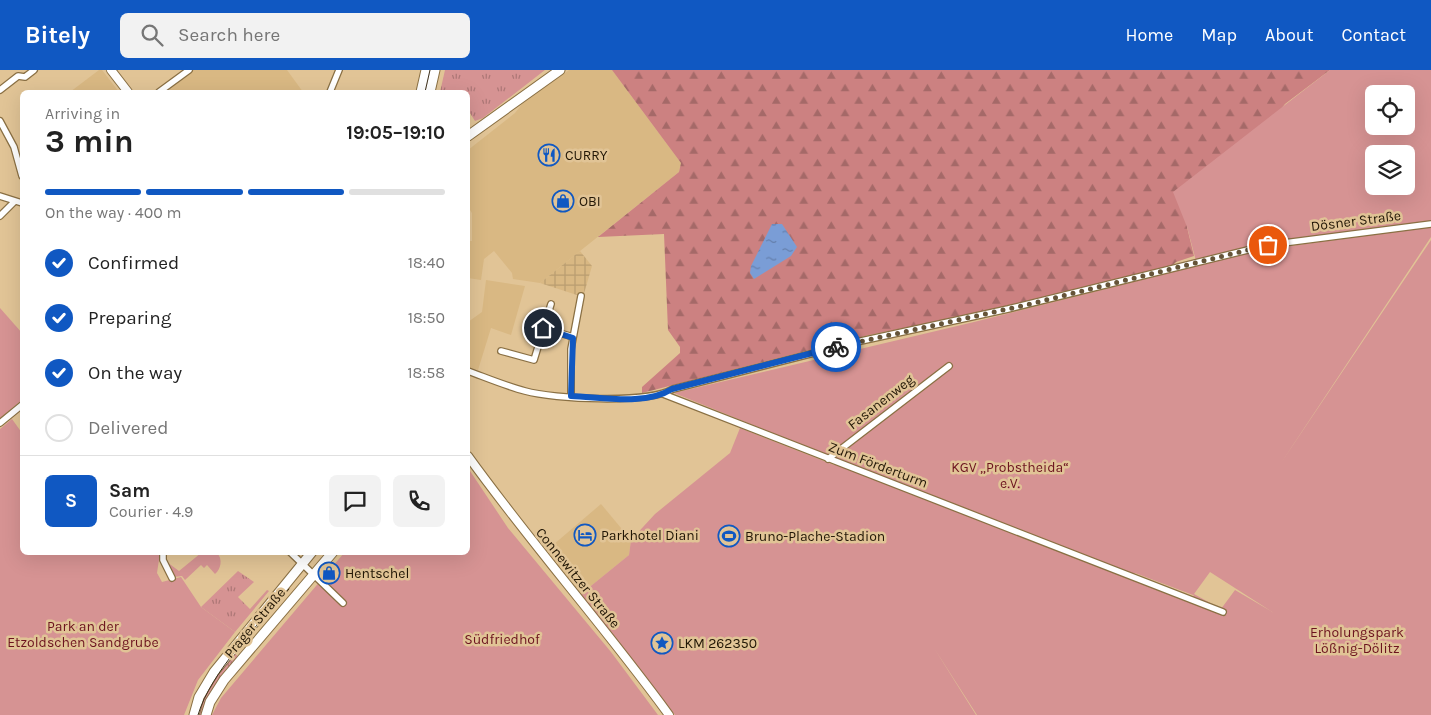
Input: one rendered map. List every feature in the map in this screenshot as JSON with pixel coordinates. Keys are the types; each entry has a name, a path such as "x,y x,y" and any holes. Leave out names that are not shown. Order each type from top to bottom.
{"main road":[{"path":"421,90 426,70"},
{"path":"430,90 435,70"},
{"path":"470,135 560,70"},
{"name":"Prager Straße","path":"194,715 199,697 214,672 310,555"},
{"name":"Prager Straße","path":"206,715 210,702 224,680 330,555"}],"street":[{"path":"0,90 18,76 25,77 34,70"},
{"path":"111,70 126,90"},
{"path":"163,90 189,70"},
{"path":"331,90 339,70"},
{"path":"0,121 14,147 20,169"},
{"path":"0,196 20,204"},
{"path":"0,216 14,202"},
{"name":"Dösner Straße","path":"470,372 526,392 554,397 635,398 664,394 672,389 861,341 1017,307 1268,245 1431,224"},
{"path":"571,396 573,338 581,296"},
{"path":"501,351 534,360 551,304"},
{"path":"543,328 573,338"},
{"name":"Fasanenweg","path":"828,459 949,366"},
{"name":"Zum Förderturm","path":"664,394 1223,612"},
{"path":"0,423 20,407"},
{"name":"Connewitzer Straße","path":"470,459 516,523 617,646 669,715"},
{"path":"163,555 163,560 172,578"},
{"path":"293,555 343,603"}],"shaded area":[{"path":"99,70 102,70 117,90 73,90"},
{"path":"189,70 287,70 302,90 162,90"},
{"path":"569,70 612,70 681,163 679,172 540,283 513,279 512,273 494,251 484,259 481,280 470,278 472,213 470,210 470,148 515,113 522,104"},
{"path":"580,251 592,266 583,297 540,283"},
{"path":"486,280 525,286 511,335 491,328 478,370 470,368 470,321 482,312"},
{"path":"601,504 631,540 629,555 581,594 546,551"}],"green space":[{"path":"445,70 545,70 483,118 475,121 470,113 470,90 440,90"},
{"path":"612,70 1330,70 1285,104 1187,227 1194,256 1176,262 1171,267 1023,304 869,335 642,393 642,387 680,353 680,347 668,330 664,234 598,237 679,172 681,163"},
{"path":"1330,70 1431,70 1431,237 1281,463 1431,240 1431,715 977,715 934,648 976,715 675,715 581,594 629,555 631,540 655,514 730,453 740,428 834,465 837,459 674,393 974,322 1261,250 1357,237 1362,230 1272,241 1196,261 1187,227 1173,192","holes":["1210,572 1274,613 1235,590 1221,609 1194,594","1135,573 1194,595 1188,602 1131,580"]},
{"path":"0,308 20,331 20,402 0,418"},
{"name":"Park an der Etzoldschen Sandgrube","path":"12,419 20,430 20,555 160,555 157,573 162,582 181,577 201,607 235,632 198,680 184,715 0,715 0,429"},
{"name":"Südfriedhof","path":"470,471 508,528 611,652 658,715 212,715 221,698 342,555 470,555"},
{"path":"199,555 219,555 221,564 215,574 207,565 204,568 201,565 185,580 182,576 174,577 167,562 179,571"},
{"path":"238,571 254,582 238,597 250,609 267,590 269,591 235,632 201,607"},
{"path":"234,653 240,658 203,715 197,715 208,686"}],"water":[{"path":"772,224 782,224 797,247 791,256 754,279 750,273 751,266"}],"tram line":[{"path":"425,90 430,70"},
{"path":"198,715 204,698 225,665 289,589"}],"way so far":[{"path":"836,347 1166,272 1268,245"}],"place":[{"name":"CURRY","path":"549,155"},
{"name":"OBI","path":"563,201"},
{"name":"Parkhotel Diani","path":"585,535"},
{"name":"Bruno-Plache-Stadion","path":"729,536"},
{"name":"Hentschel","path":"329,573"},
{"name":"LKM 262350","path":"662,643"}],"route":[{"path":"543,328 573,338 571,349 571,396 635,398 664,394 672,389 836,347"}],"park label":[{"name":"KGV „Probstheida“ e.V.","path":"1010,476"},
{"name":"Erholungspark Lößnig-Dölitz","path":"1357,640"}]}
